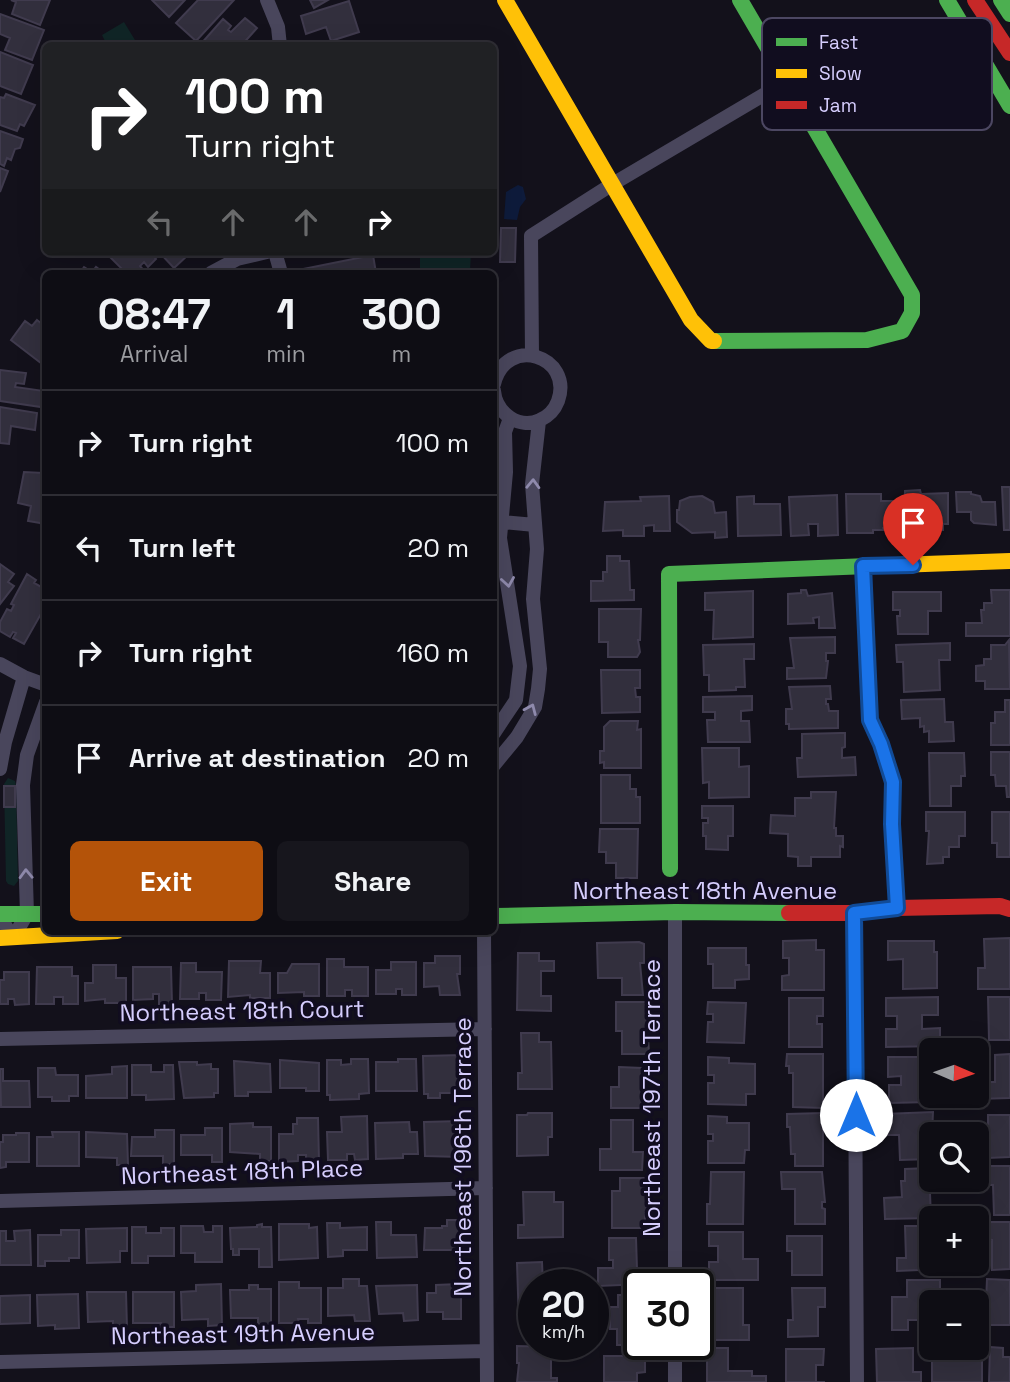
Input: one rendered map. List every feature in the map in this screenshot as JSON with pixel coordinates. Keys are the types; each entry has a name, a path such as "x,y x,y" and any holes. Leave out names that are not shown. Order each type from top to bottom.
{"main road":[{"path":"505,0 691,320 711,341 867,340 902,331 912,313 912,295 816,130"},
{"path":"740,0 762,38"},
{"path":"947,0 958,18"},
{"path":"975,0 987,18"},
{"path":"1001,0 1010,14"},
{"path":"992,26 1010,53"},
{"path":"992,76 1010,106"},
{"path":"670,869 669,574 1010,561"},
{"name":"Northeast 18th Avenue","path":"497,916 675,912 854,913 897,908 1007,905"},
{"path":"0,916 42,914"},
{"path":"6,938 54,935"}],"street":[{"path":"267,0 278,27 280,42"},
{"path":"532,355 531,236 762,96"},
{"path":"217,270 237,259 250,256"},
{"path":"497,377 502,366 510,359 532,355 551,365 561,384 556,406 549,415 539,421 528,423 510,418 497,403"},
{"path":"497,728 516,700 520,666 500,538 506,472 505,432 510,418"},
{"path":"497,761 517,737 535,707 540,670 533,598 537,550 532,484 539,421"},
{"path":"502,522 535,525"},
{"path":"863,566 870,720 893,782 892,824 897,908"},
{"path":"0,664 42,684"},
{"path":"24,677 0,767 25,766"},
{"path":"6,938 27,914 23,787 25,766 42,714"},
{"name":"Northeast 197th Terrace","path":"675,912 675,1269"},
{"path":"854,913 857,1382"},
{"path":"0,916 6,938"},
{"name":"Northeast 196th Terrace","path":"484,935 487,1382"},
{"name":"Northeast 18th Court","path":"0,1039 485,1028"},
{"name":"Northeast 18th Place","path":"0,1201 486,1188"},
{"name":"Northeast 19th Avenue","path":"0,1362 486,1351"},
{"path":"675,1360 675,1382"}],"green space":[{"path":"124,22 136,42 106,42 102,35"},
{"path":"420,256 471,256 470,270 420,270"},
{"path":"8,778 15,781 16,786 18,881 14,886 6,881 4,784"}],"water":[{"path":"518,185 523,187 526,199 520,207 517,220 504,219 506,192"}],"building":[{"path":"11,0 50,0 40,25 12,14 16,2"},
{"path":"152,0 185,0 169,17"},
{"path":"198,0 234,0 196,41 176,23"},
{"path":"310,0 328,0 314,8"},
{"path":"349,1 359,32 331,41 326,27 306,34 301,16"},
{"path":"0,14 44,30 32,60 5,50 10,38 0,34"},
{"path":"245,18 257,28 245,42 203,42 223,19 231,26 228,30 231,32"},
{"path":"0,52 33,65 21,94 0,86"},
{"path":"6,94 35,105 24,126 20,124 17,131 0,125 0,97 4,98"},
{"path":"0,131 23,139 20,148 15,149 11,160 7,158 4,166 0,164"},
{"path":"0,168 8,171 0,192"},
{"path":"501,228 516,228 515,262 500,262"},
{"path":"109,256 153,256 156,259 148,267 144,262 140,266 143,270 123,270"},
{"path":"163,256 187,256 174,268"},
{"path":"373,256 376,270 303,270"},
{"path":"37,320 42,324 42,364 11,340 25,321 32,326"},
{"path":"0,370 26,373 24,384 16,383 15,387 42,391 41,407 0,401"},
{"path":"0,407 37,413 35,430 11,426 9,444 0,443"},
{"path":"24,472 42,473 42,525 28,521 31,506 18,503"},
{"path":"1002,487 1010,487 1010,530 1004,530"},
{"path":"920,490 921,494 948,493 948,524 943,524 943,530 925,530 925,522 921,522 921,532 904,532 905,491"},
{"path":"956,492 971,492 980,496 982,502 995,502 996,525 974,523 971,520 971,512 957,512"},
{"path":"846,494 881,494 881,501 894,501 895,527 873,530 873,533 847,533"},
{"path":"837,495 838,535 818,536 818,524 808,524 809,535 791,536 789,497"},
{"path":"669,496 670,531 654,531 654,525 644,526 644,536 623,536 623,530 603,531 605,502 641,501 640,497"},
{"path":"702,496 713,502 715,513 726,512 727,537 715,538 715,532 692,533 677,522 680,501"},
{"path":"754,496 754,504 780,504 781,535 738,536 737,497"},
{"path":"607,556 620,556 620,561 629,561 630,590 634,590 634,600 591,601 591,581 603,581 603,572 607,572"},
{"path":"0,564 14,574 8,582 14,586 0,604"},
{"path":"27,574 42,587 42,612 24,644 13,638 16,633 13,632 10,637 0,631 0,622 7,609 11,611 14,605 11,604"},
{"path":"801,590 806,590 808,596 832,593 835,628 819,628 819,617 813,618 814,623 788,624 788,594 801,593"},
{"path":"991,590 1010,590 1010,636 966,636 966,623 982,623 981,610 984,610 984,603 992,603"},
{"path":"753,591 753,637 713,639 714,610 705,610 705,593"},
{"path":"893,592 941,592 941,611 928,611 928,634 898,634 897,616 900,616 900,610 893,610"},
{"path":"599,609 641,609 638,640 640,652 637,657 608,657 608,642 599,642"},
{"path":"835,637 835,653 826,653 826,678 787,679 787,668 794,668 790,638"},
{"path":"1009,640 1010,689 985,689 985,681 976,681 976,666 984,665 984,659 991,659 991,645 1005,645"},
{"path":"950,643 950,660 939,660 940,690 904,692 903,662 897,662 896,645"},
{"path":"754,644 754,659 744,659 745,687 709,691 709,675 704,675 703,645"},
{"path":"601,670 640,670 640,688 635,688 636,697 640,697 640,712 602,713"},
{"path":"830,686 831,699 826,699 826,704 829,711 838,711 838,728 789,729 789,724 786,724 786,709 792,709 789,687"},
{"path":"752,696 752,710 741,711 741,721 749,721 750,742 708,742 707,720 715,720 715,712 703,712 703,697"},
{"path":"944,699 945,722 953,722 954,741 929,742 929,731 924,732 924,726 920,727 920,718 902,719 901,700"},
{"path":"1005,700 1010,700 1010,745 991,745 991,723 995,723 995,712 1005,712"},
{"path":"610,721 638,721 637,730 641,729 641,768 604,768 604,762 600,763 600,751 604,751 604,727"},
{"path":"845,733 842,758 855,757 856,775 798,777 797,758 802,758 802,734"},
{"path":"702,748 739,748 739,767 749,766 749,797 709,798 709,782 703,783"},
{"path":"991,752 1010,752 1010,797 1007,797 1006,786 996,786 995,775 991,775"},
{"path":"929,753 964,753 965,776 961,776 961,786 951,786 951,806 930,806"},
{"path":"601,775 630,775 630,789 636,789 636,797 640,797 640,823 601,823"},
{"path":"4,786 15,786 15,807 4,807"},
{"path":"811,792 836,792 834,828 836,836 843,836 843,847 840,846 840,857 811,857 811,866 798,866 798,857 788,856 788,834 770,833 771,815 795,816 795,798 811,798"},
{"path":"702,806 733,806 733,836 728,836 728,850 706,849 703,823 708,823 708,818 702,818"},
{"path":"926,812 965,812 965,836 959,836 959,847 949,847 949,857 943,857 943,863 927,864 929,831 926,831"},
{"path":"992,812 1010,812 1010,857 997,857 997,843 992,843"},
{"path":"600,829 638,829 637,878 616,878 616,863 606,863 606,852 599,852"},
{"path":"1010,938 1010,989 978,989 978,968 985,968 984,939"},
{"path":"816,940 816,950 824,950 824,990 782,990 782,976 789,975 789,958 783,958 783,941"},
{"path":"888,941 934,941 934,952 937,952 937,988 903,989 903,959 888,960"},
{"path":"597,943 644,944 644,963 640,963 643,995 622,995 622,978 598,978"},
{"path":"708,948 746,948 749,979 735,980 735,988 713,988 713,964 708,964"},
{"path":"518,953 539,953 539,961 554,961 554,971 541,971 541,996 551,996 551,1011 517,1010"},
{"path":"435,956 460,956 460,974 457,974 460,995 440,995 439,986 424,987 424,963 435,963"},
{"path":"327,959 344,959 344,967 368,967 368,996 352,996 352,990 345,990 345,996 327,996"},
{"path":"229,961 261,961 260,973 270,973 270,998 250,998 250,995 228,997"},
{"path":"391,962 416,962 416,995 402,995 402,989 396,989 396,994 376,994 376,970 391,970"},
{"path":"181,963 196,963 196,972 222,972 221,1000 206,1000 206,993 199,993 199,999 180,999"},
{"path":"292,964 319,964 319,996 304,996 304,992 278,993 278,973 287,973"},
{"path":"93,965 116,965 116,978 126,978 126,1003 105,1003 105,999 85,1001 85,983 93,983"},
{"path":"37,967 72,967 72,976 78,976 78,1004 63,1004 63,997 54,997 54,1004 36,1004"},
{"path":"133,967 171,967 172,1004 159,1004 159,994 153,994 153,999 133,1000"},
{"path":"4,972 29,972 29,1004 15,1005 14,999 8,999 8,1004 0,1004 0,980 4,980"},
{"path":"938,997 938,1015 922,1015 922,1029 940,1028 940,1038 919,1038 919,1046 886,1047 886,1029 897,1029 897,1016 886,1016 886,998"},
{"path":"988,997 1010,997 1010,1040 989,1038"},
{"path":"789,998 823,998 823,1016 817,1016 817,1024 822,1024 822,1047 789,1047"},
{"path":"616,1002 646,1002 649,1054 622,1054 622,1031 616,1031"},
{"path":"708,1002 746,1003 744,1043 707,1042 708,1022 713,1022 713,1014 707,1014"},
{"path":"521,1033 539,1033 539,1042 551,1042 552,1089 518,1089 518,1073 522,1073"},
{"path":"787,1054 823,1054 823,1108 793,1107 793,1073 789,1073 789,1066 786,1066"},
{"path":"1010,1054 1010,1098 989,1099 989,1082 995,1082 995,1055"},
{"path":"462,1055 462,1093 440,1093 440,1098 428,1098 428,1094 424,1094 423,1056"},
{"path":"708,1057 729,1058 729,1063 755,1064 755,1094 746,1094 746,1105 708,1104 708,1083 714,1083 714,1075 708,1075"},
{"path":"888,1057 918,1057 919,1102 889,1103 889,1085 901,1085 901,1076 888,1077"},
{"path":"351,1059 368,1059 369,1093 359,1094 359,1099 330,1100 330,1095 327,1095 327,1060 341,1060 341,1065 351,1064"},
{"path":"398,1059 416,1059 417,1091 376,1091 376,1062 398,1062"},
{"path":"280,1060 319,1063 319,1091 280,1088"},
{"path":"234,1061 270,1064 271,1092 248,1092 248,1096 235,1096"},
{"path":"179,1062 211,1064 211,1069 218,1069 218,1093 214,1093 214,1097 184,1098"},
{"path":"132,1065 151,1065 151,1072 164,1072 164,1065 173,1065 174,1099 146,1100 146,1095 132,1095"},
{"path":"127,1066 127,1098 86,1098 86,1076 112,1074 112,1067"},
{"path":"619,1067 642,1068 642,1108 611,1108 611,1087 619,1087"},
{"path":"38,1068 55,1068 56,1075 78,1075 78,1096 69,1096 69,1101 52,1101 52,1097 38,1097"},
{"path":"0,1069 3,1069 3,1081 29,1081 30,1107 1,1107"},
{"path":"933,1112 933,1122 919,1122 919,1159 900,1160 899,1135 884,1135 884,1114"},
{"path":"552,1113 552,1137 548,1137 548,1155 517,1156 517,1115"},
{"path":"823,1113 823,1166 795,1166 795,1154 791,1154 787,1114"},
{"path":"988,1115 1010,1115 1010,1157 989,1158"},
{"path":"367,1116 368,1159 355,1160 354,1154 347,1154 347,1160 328,1160 327,1132 342,1132 341,1117"},
{"path":"708,1116 727,1117 727,1123 749,1123 749,1150 745,1150 744,1163 708,1163 708,1141 713,1141 713,1134 708,1134"},
{"path":"297,1118 318,1118 319,1161 306,1161 306,1155 298,1155 298,1161 279,1162 279,1134 293,1134 293,1124 297,1124"},
{"path":"611,1120 633,1120 633,1152 643,1152 642,1170 600,1170 600,1149 611,1149"},
{"path":"461,1121 461,1157 425,1156 424,1122"},
{"path":"409,1122 410,1132 417,1132 418,1154 403,1154 403,1158 376,1159 375,1123"},
{"path":"253,1123 253,1127 271,1127 271,1161 260,1161 260,1154 230,1152 230,1124"},
{"path":"205,1128 222,1128 222,1162 212,1162 212,1155 181,1155 181,1135 205,1135"},
{"path":"155,1130 174,1130 174,1164 163,1164 163,1156 131,1156 132,1137 155,1137"},
{"path":"52,1132 79,1132 79,1166 37,1166 37,1137 53,1137"},
{"path":"86,1132 127,1134 128,1165 117,1165 117,1158 86,1157"},
{"path":"29,1133 29,1162 6,1162 6,1167 0,1168 0,1142 3,1142 3,1135"},
{"path":"989,1166 1010,1166 1010,1215 994,1215 993,1185 989,1185"},
{"path":"919,1168 919,1192 930,1192 931,1206 919,1206 919,1218 885,1219 884,1198 902,1197 901,1181 905,1181 905,1169"},
{"path":"711,1172 744,1172 743,1224 707,1224"},
{"path":"781,1172 822,1172 825,1224 795,1224 795,1189 782,1189"},
{"path":"620,1178 645,1178 645,1228 612,1228 612,1191 620,1191"},
{"path":"523,1192 554,1192 554,1202 563,1202 563,1237 518,1238 518,1225 524,1225"},
{"path":"447,1220 461,1220 461,1250 424,1250 425,1228 442,1228 447,1226"},
{"path":"376,1222 391,1222 391,1235 416,1235 417,1257 377,1258"},
{"path":"989,1222 1010,1222 1010,1269 992,1270 992,1240 989,1240"},
{"path":"327,1223 340,1223 340,1228 367,1227 367,1250 343,1250 343,1256 328,1257"},
{"path":"262,1224 262,1227 271,1227 272,1267 259,1267 259,1249 239,1249 239,1255 233,1255 231,1249 230,1228 257,1227"},
{"path":"279,1224 309,1224 309,1228 317,1227 318,1258 279,1260"},
{"path":"181,1226 203,1226 204,1232 213,1232 213,1226 222,1226 222,1262 195,1262 195,1253 181,1253"},
{"path":"905,1226 919,1226 919,1270 897,1271 897,1258 906,1258"},
{"path":"132,1227 146,1227 146,1233 161,1233 161,1228 174,1228 174,1256 148,1256 148,1263 132,1263"},
{"path":"127,1228 127,1251 120,1251 120,1262 87,1263 86,1229"},
{"path":"30,1230 31,1265 0,1265 0,1231 6,1231 6,1241 15,1241 14,1231"},
{"path":"61,1230 79,1230 79,1258 69,1258 69,1261 45,1261 45,1266 38,1266 38,1235 61,1235"},
{"path":"709,1232 743,1232 743,1259 758,1259 758,1280 714,1280 714,1269 709,1269 709,1262 718,1262 718,1246 709,1246"},
{"path":"787,1236 822,1236 822,1275 792,1275 792,1251 787,1251"},
{"path":"609,1238 636,1238 637,1269 623,1269 623,1285 609,1286 609,1269 598,1269 613,1268 613,1260 609,1260"},
{"path":"542,1262 542,1269 518,1269 518,1294 517,1263"},
{"path":"343,1279 359,1279 359,1286 367,1286 370,1321 355,1321 354,1315 328,1316 328,1288 343,1288"},
{"path":"987,1279 1010,1280 1010,1325 989,1325 989,1290 987,1290"},
{"path":"907,1280 940,1280 940,1290 919,1290 919,1320 908,1320 908,1330 892,1330 892,1297 907,1297"},
{"path":"279,1282 299,1282 299,1288 321,1288 321,1323 308,1323 308,1319 298,1319 299,1323 279,1323"},
{"path":"221,1284 222,1325 208,1326 208,1319 182,1320 181,1292 196,1291 196,1285"},
{"path":"458,1284 458,1292 461,1292 461,1319 443,1319 443,1312 427,1312 427,1293 436,1293 436,1285"},
{"path":"249,1285 258,1285 258,1289 271,1289 271,1324 258,1324 258,1318 231,1318 230,1290 249,1290"},
{"path":"417,1285 418,1320 404,1321 403,1313 379,1314 376,1286"},
{"path":"714,1288 743,1288 743,1325 749,1325 749,1340 714,1340"},
{"path":"792,1288 825,1288 825,1307 818,1307 818,1336 788,1337 788,1320 793,1320"},
{"path":"87,1292 126,1292 127,1328 113,1328 113,1321 88,1322"},
{"path":"133,1292 174,1292 174,1327 160,1327 161,1323 133,1323"},
{"path":"78,1294 79,1328 55,1329 55,1325 38,1326 37,1295"},
{"path":"30,1295 30,1323 0,1324 0,1296"},
{"path":"618,1295 623,1295 623,1345 617,1345 617,1329 610,1329 610,1307 618,1307"},
{"path":"517,1346 518,1360 551,1360 551,1378 557,1378 557,1382 517,1382"},
{"path":"990,1347 1003,1348 1003,1357 1010,1357 1010,1382 989,1382"},
{"path":"714,1348 728,1348 728,1371 752,1371 752,1376 766,1376 766,1382 707,1382 707,1360 714,1360"},
{"path":"913,1348 913,1372 921,1372 921,1382 877,1382 876,1349"},
{"path":"786,1349 824,1349 823,1365 816,1365 816,1382 786,1382"},
{"path":"609,1356 623,1356 623,1360 645,1360 645,1372 637,1373 637,1382 604,1382 604,1360 609,1360"},
{"path":"932,1360 982,1360 982,1382 932,1382"}],"traffic: fast":[{"path":"740,0 762,38"},
{"path":"947,0 958,18"},
{"path":"1001,0 1010,14"},
{"path":"992,76 1010,106"},
{"path":"714,341 867,340 902,331 912,313 912,295 816,130"},
{"path":"670,869 669,574 868,566"},
{"path":"497,916 675,912 789,913"},
{"path":"0,914 42,914"}],"traffic: slow":[{"path":"505,0 691,320 714,341"},
{"path":"868,566 1010,561"},
{"path":"0,938 50,935"}],"traffic: jam":[{"path":"975,0 987,18"},
{"path":"992,26 1010,53"},
{"path":"789,913 854,913 896,908 1000,906 1010,909"}],"route":[{"path":"856,1115 854,913 897,908 892,824 893,782 870,720 863,566 913,565"}]}
